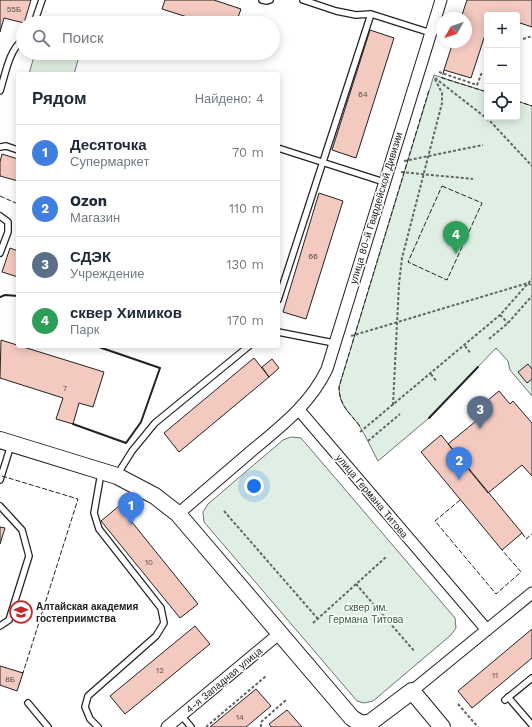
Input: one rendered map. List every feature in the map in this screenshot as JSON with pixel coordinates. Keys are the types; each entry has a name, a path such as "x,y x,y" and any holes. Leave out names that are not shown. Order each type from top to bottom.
{"street":[{"name":"улица 80-й Гвардейской Дивизии","path":"299,410 319,386 327,369 441,0"},
{"path":"178,514 299,410"},
{"name":"улица Германа Титова","path":"299,410 487,630"},
{"path":"6,441 109,474 155,496 178,514 352,718 362,724 371,722 412,691 532,593"},
{"name":"4-я Западная улица","path":"167,727 280,633"},
{"path":"412,691 442,727"}],"lane":[{"path":"36,16 42,0"},
{"path":"262,0 270,0"},
{"path":"302,0 336,11 356,14 371,14 431,33"},
{"path":"280,294 371,14"},
{"path":"0,91 16,48"},
{"path":"0,147 6,146 16,149"},
{"path":"280,149 384,182"},
{"path":"0,216 8,222 8,232 0,253"},
{"path":"280,332 334,343"},
{"path":"98,727 90,719 85,707 88,696 156,636 164,623 161,608 98,529 94,513 109,474 132,452 155,423 246,348"},
{"path":"0,480 6,441"},
{"path":"0,506 22,530 29,556 9,620 0,626"},
{"path":"532,678 507,699 532,726"},
{"path":"28,703 48,727"},
{"path":"181,716 191,727"}],"path":[{"path":"523,39 532,36"},
{"path":"439,72 477,85 482,72"},
{"path":"393,405 402,258 442,103 442,93 434,77 490,121 532,166"},
{"path":"404,161 483,145"},
{"path":"401,172 473,179"},
{"path":"360,432 465,346 500,315 532,279"},
{"path":"351,336 528,283"},
{"path":"528,283 532,286"},
{"path":"489,339 508,323 532,296"},
{"path":"500,315 508,323"},
{"path":"465,346 471,354"},
{"path":"431,374 437,382"},
{"path":"368,441 400,414"},
{"path":"224,511 318,619"},
{"path":"313,623 386,557"},
{"path":"356,584 415,652"},
{"path":"206,727 266,676"},
{"path":"261,727 260,722 286,700"},
{"path":"458,704 478,727"}],"green space":[{"path":"33,60 78,60 75,72 30,72"},
{"path":"434,75 484,91 484,120 520,120 520,102 532,106 532,396 510,370 508,361 496,348 429,418 378,461 360,427 343,405 339,394 339,387"},
{"name":"сквер им. Германа Титова","path":"291,437 301,438 455,618 456,628 451,635 373,701 364,703 357,701 204,522 203,512 208,504 283,440"}],"building":[{"path":"0,0 31,0 26,16 16,16 16,21 4,18 0,32"},
{"path":"165,0 214,0 241,9 238,16 184,16 162,9"},
{"path":"467,0 532,0 532,27 520,23 520,12 484,12 484,38 471,78 444,70 451,48 472,48 472,12 463,12"},
{"path":"370,30 394,38 356,158 332,150"},
{"path":"2,154 16,158 16,180 0,176 0,162"},
{"path":"319,193 343,201 306,319 283,312"},
{"path":"10,248 16,250 16,276 2,272"},
{"path":"1,340 16,345 16,348 27,348 104,372 93,407 79,403 73,424 56,419 63,398 0,378"},
{"path":"254,358 269,377 179,452 164,433"},
{"path":"272,359 279,368 269,377 262,367"},
{"path":"528,364 532,369 532,379 527,383 518,372"},
{"path":"499,391 510,404 513,401 532,423 532,476 522,465 488,493 448,444 481,417 476,410"},
{"path":"441,435 522,533 502,550 421,452"},
{"path":"119,506 198,604 180,618 101,521"},
{"path":"0,527 5,528 0,544"},
{"path":"195,626 210,644 125,714 110,696"},
{"path":"532,629 532,658 472,708 458,691"},
{"path":"0,666 23,673 17,691 0,685"},
{"path":"256,689 271,706 246,727 210,727"},
{"path":"287,710 302,727 271,727 269,724"}],"fence":[{"path":"444,70 442,78 484,91"},
{"path":"360,426 343,403 339,393 339,387 429,90"},
{"path":"520,102 532,106"},
{"path":"442,186 482,203 447,280 408,262 442,186"},
{"path":"0,196 16,203"},
{"path":"2,476 78,499 23,673 21,672"},
{"path":"460,500 435,521 496,594 521,572 502,550"},
{"path":"522,533 526,539 532,534"}],"wall":[{"path":"0,297 5,295 16,296"},
{"path":"73,424 126,443 141,422 160,368 102,348"},
{"path":"429,418 478,367"}],"place":[{"name":"сквер Химиков","path":"456,254"},
{"name":"СДЭК","path":"480,429"},
{"name":"Ozon","path":"459,480"},
{"name":"Десяточка","path":"131,525"},
{"name":"Алтайская академия гостеприимства","path":"21,612"}]}
